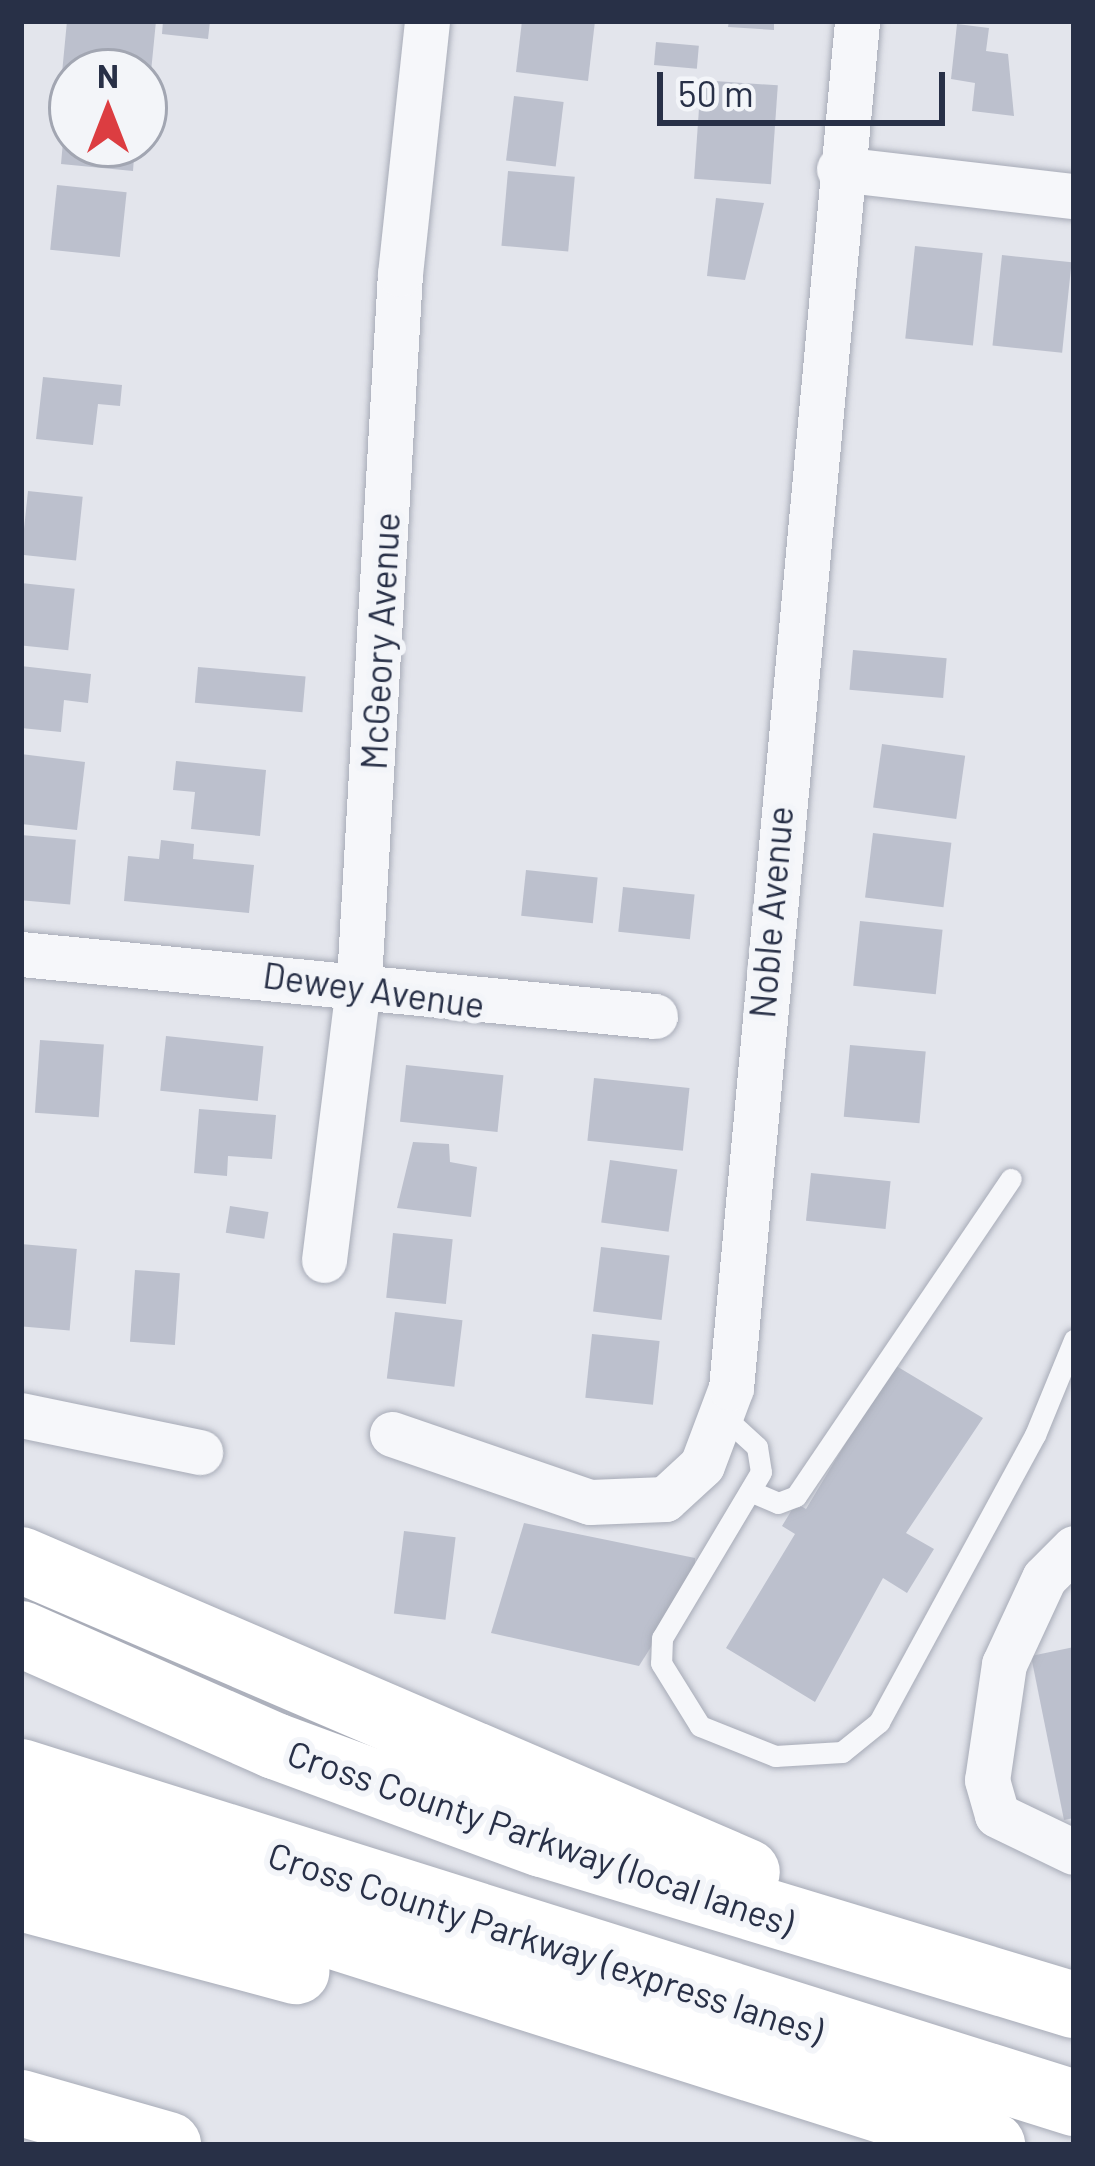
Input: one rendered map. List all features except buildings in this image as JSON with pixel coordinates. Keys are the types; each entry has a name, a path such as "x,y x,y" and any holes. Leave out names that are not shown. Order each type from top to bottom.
{"highway":[{"path":"21,1560 714,1856 945,1968"},
{"name":"Cross County Parkway (local lanes)","path":"21,1634 407,1797 1074,2005"},
{"name":"Cross County Parkway (express lanes)","path":"21,1772 1074,2103"},
{"name":"Cross County Parkway (express lanes)","path":"21,1837 992,2145"},
{"path":"21,1898 992,2145"},
{"path":"21,2103 168,2145"}],"street":[{"name":"McGeory Avenue","path":"324,1260 359,980 400,274 427,21"},
{"name":"Noble Avenue","path":"392,1435 590,1502 665,1499 702,1465 721,1414 738,1341 838,169 857,21"},
{"path":"838,169 1074,196"},
{"name":"Dewey Avenue","path":"21,954 359,980 447,1004 655,1016"},
{"path":"21,1415 200,1452"},
{"path":"1074,1547 1044,1578 1004,1664 987,1780 997,1815 1074,1852"}],"lane":[{"path":"750,1491 778,1503 796,1496 1011,1179"},
{"path":"721,1414 762,1460 750,1491 662,1638 661,1663 700,1726 775,1756 842,1752 879,1722 1035,1435 1074,1340"}]}
